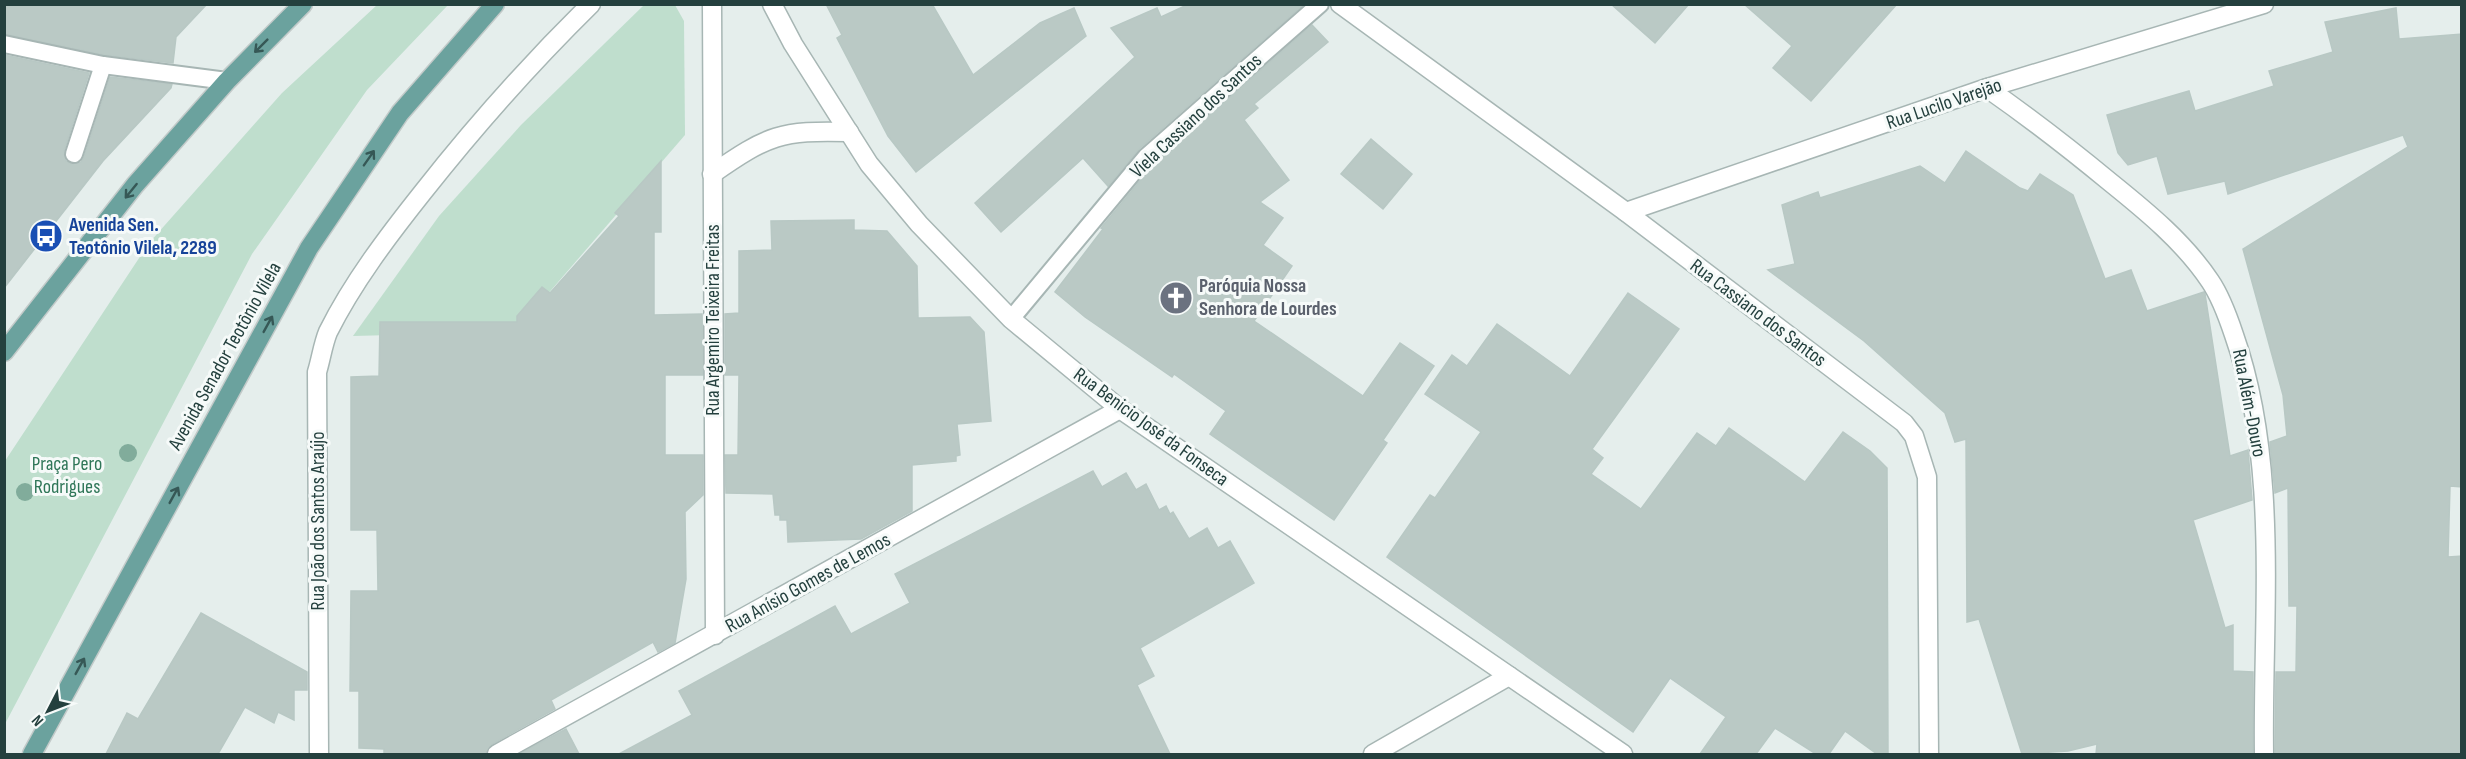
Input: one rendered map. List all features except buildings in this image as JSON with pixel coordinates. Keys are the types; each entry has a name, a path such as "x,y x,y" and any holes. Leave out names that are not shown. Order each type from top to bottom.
{"main road":[{"path":"4,352 135,185 227,81 303,4"},
{"name":"Avenida Senador Teotônio Vilela","path":"32,754 309,249 400,113 495,4"}],"street":[{"name":"Rua João dos Santos Araújo","path":"319,754 317,372 327,335 350,294 400,221 458,147 548,46 591,4"},
{"name":"Rua Argemiro Teixeira Freitas","path":"712,4 715,635"},
{"name":"Rua Benicio José da Fonseca","path":"772,4 869,164 919,224 1011,319 1120,409 1623,754"},
{"name":"Rua Cassiano dos Santos","path":"1340,4 1626,213 1904,423 1914,436 1927,477 1929,754"},
{"name":"Rua Lucilo Varejão","path":"1626,213 1987,88 2264,4"},
{"name":"Rua Além-Douro","path":"1987,88 2044,128 2158,222 2211,281 2225,309 2245,365 2260,438 2264,518 2264,754"},
{"path":"712,174 769,138 803,130 849,132"},
{"name":"Rua Anísio Gomes de Lemos","path":"496,754 715,635 1120,409"},
{"path":"1372,754 1509,676"}],"lane":[{"name":"Viela Cassiano dos Santos","path":"1011,319 1146,157 1320,4"},
{"path":"4,44 103,65 227,81"},
{"path":"75,154 103,65"}],"green space":[{"name":"Praça Pero Rodrigues","path":"377,5 448,5 367,90 252,254 5,724 5,461 149,243 282,93"},
{"path":"644,5 675,5 684,21 685,135 515,332 353,336 439,216 521,125"}],"place":[{"name":"Avenida Sen. Teotônio Vilela, 2289","path":"46,236"},
{"name":"Paróquia Nossa Senhora de Lourdes","path":"1176,298"}]}
